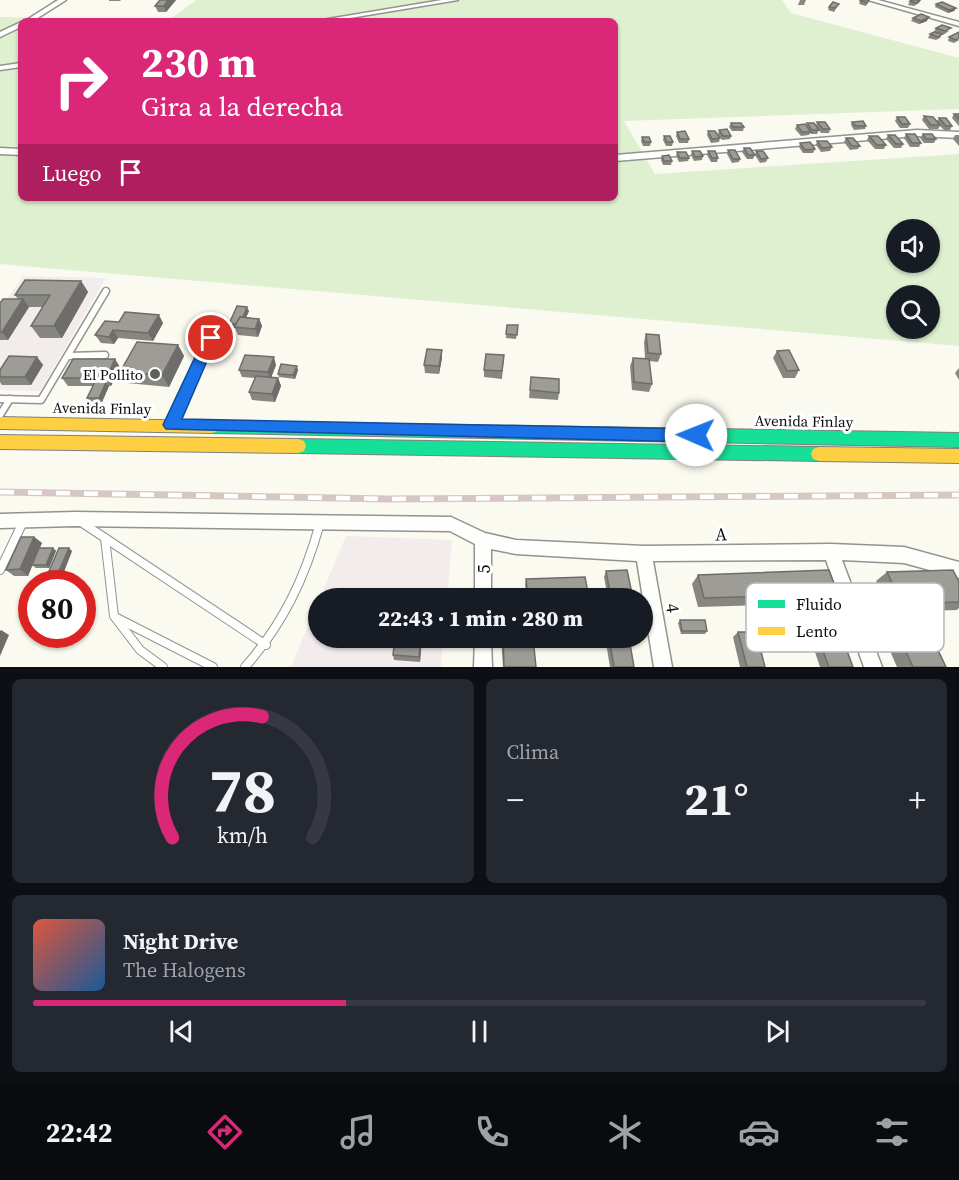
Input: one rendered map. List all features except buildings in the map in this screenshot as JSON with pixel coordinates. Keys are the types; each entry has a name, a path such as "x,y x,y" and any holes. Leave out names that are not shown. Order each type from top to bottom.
{"highway":[{"name":"Avenida Finlay","path":"0,423 959,440"},
{"path":"0,442 165,442 959,456"}],"street":[{"path":"33,18 63,0"},
{"path":"338,18 455,0"},
{"path":"871,0 959,24"},
{"path":"0,35 18,26"},
{"path":"0,68 18,65"},
{"path":"618,158 905,134 959,135"},
{"path":"0,150 18,152"},
{"name":"A","path":"0,521 75,519 451,524 483,540 516,547 644,554 831,552 904,555 959,570"},
{"name":"5","path":"483,540 483,588"},
{"path":"831,552 842,583"},
{"name":"4","path":"644,554 663,667"},
{"path":"483,648 483,667"},
{"path":"868,652 873,667"}],"lane":[{"path":"0,399 41,400 106,291"},
{"path":"165,442 211,338"},
{"path":"68,356 105,355"},
{"path":"0,415 10,399"},
{"path":"75,519 266,645"},
{"path":"0,570 24,521"},
{"path":"245,667 266,645 302,585 320,522"},
{"path":"105,538 114,616 140,650 163,667"},
{"path":"114,616 213,667"}],"shaded area":[{"path":"23,276 106,278 40,391 0,390 0,309"},
{"path":"346,536 452,540 448,588 324,588"},
{"path":"308,626 308,648 442,648 441,667 291,667"}],"green space":[{"path":"196,0 782,0 791,13 959,58 959,109 624,121 655,174 959,154 959,346 0,264 0,17 56,18 18,18 18,201 618,201 618,18 172,18"}],"railway":[{"path":"0,492 388,499 959,495"}],"traffic: fast":[{"path":"211,427 959,440"},
{"path":"298,446 819,454"}],"traffic: slow":[{"path":"0,423 211,427"},
{"path":"0,442 298,446"},
{"path":"819,454 959,456"}],"place":[{"name":"El Pollito","path":"155,374"}],"route":[{"path":"211,338 171,425 696,435"}]}
